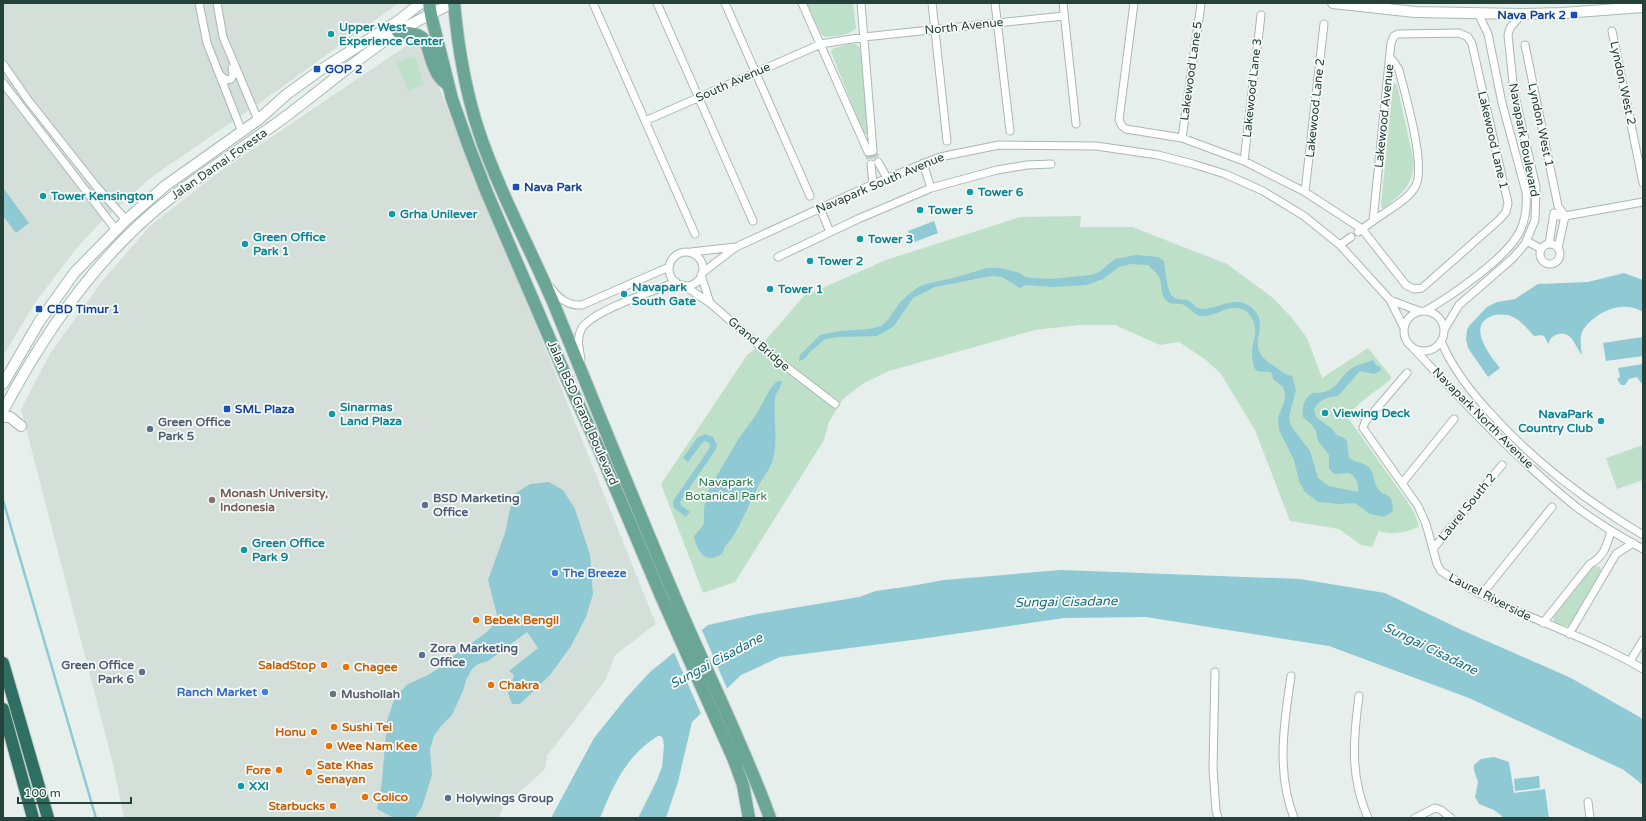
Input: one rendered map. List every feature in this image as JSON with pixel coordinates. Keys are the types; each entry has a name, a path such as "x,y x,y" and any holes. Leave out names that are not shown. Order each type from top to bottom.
{"highway":[{"path":"3,663 48,818"},
{"path":"3,709 33,818"}],"main road":[{"name":"Jalan Damai Foresta","path":"3,384 32,334 75,272 126,220 178,176 258,120 287,94 319,71 398,21 421,3"},
{"name":"Jalan Damai Foresta","path":"3,411 28,367 57,321 106,259 140,224 183,189 289,114 430,9 453,3"},
{"name":"Jalan BSD Grand Boulevard","path":"453,3 457,40 464,78 479,131 493,168 539,269 590,392 661,596 770,818"},
{"path":"1333,3 1415,12 1522,14 1643,8"},
{"name":"Jalan BSD Grand Boulevard","path":"430,9 448,86 487,193 623,489"},
{"path":"398,32 416,33 425,40 435,70 448,86"},
{"path":"3,417 10,417 21,426"},
{"name":"Jalan BSD Grand Boulevard","path":"733,743 749,818"}],"street":[{"path":"199,3 207,43 242,132"},
{"path":"216,3 219,22 230,54 258,120"},
{"path":"592,3 695,234"},
{"path":"657,3 753,221"},
{"path":"725,3 810,196"},
{"path":"802,3 871,152 861,3"},
{"path":"932,3 947,141"},
{"path":"995,3 1010,131"},
{"path":"1063,3 1076,124"},
{"path":"1134,3 1119,120 1122,126 1126,129 1182,138 1244,161 1305,192 1360,231"},
{"name":"Lakewood Lane 5","path":"1182,138 1200,4"},
{"name":"Navapark Boulevard","path":"1422,311 1444,301 1504,252 1515,240 1525,218 1526,192 1502,103 1488,34 1478,13"},
{"name":"Navapark Boulevard","path":"1444,330 1459,305 1513,258 1527,241 1535,220 1536,187 1512,79 1508,35 1510,28 1522,14"},
{"name":"Lakewood Lane 3","path":"1244,161 1261,15"},
{"name":"North Avenue","path":"821,44 864,37 1064,16"},
{"name":"Lakewood Lane 2","path":"1305,192 1324,24"},
{"name":"Lyndon West 2","path":"1612,31 1643,183"},
{"name":"Lakewood Lane 1","path":"1360,231 1406,285 1414,289 1422,288 1499,220 1506,212 1508,203 1472,44 1468,38 1459,33 1398,34 1394,36 1391,43 1390,58"},
{"name":"South Avenue","path":"645,121 821,44"},
{"name":"Lyndon West 1","path":"1525,45 1558,206"},
{"path":"220,75 226,80 231,79 233,75 230,54"},
{"name":"Lakewood Avenue","path":"1360,231 1410,195 1416,186 1419,174 1417,148 1399,70 1390,58"},
{"name":"Lakewood Avenue","path":"1372,221 1390,58"},
{"path":"3,64 28,100 96,186 126,220"},
{"path":"1498,82 1512,79"},
{"path":"3,83 116,230"},
{"path":"1502,103 1516,100"},
{"name":"Navapark South Avenue","path":"701,274 736,247 873,184 923,163 950,154 999,145 1096,146 1158,156 1193,164 1225,174 1263,191 1304,216 1340,245 1390,300 1404,328"},
{"path":"873,184 874,163 887,178"},
{"path":"923,163 931,188"},
{"path":"778,257 830,232 931,188 997,170 1027,165 1051,164"},
{"path":"88,193 96,186"},
{"path":"1553,216 1565,216 1643,202"},
{"path":"1549,244 1553,216 1558,206 1565,216 1558,248 1560,251 1559,258 1558,261 1551,264 1542,259 1541,249 1543,246 1549,244 1556,245 1558,248"},
{"path":"820,208 830,232"},
{"path":"1340,245 1351,237"},
{"path":"1527,241 1541,249"},
{"name":"Navapark South Avenue","path":"687,252 736,247"},
{"path":"539,269 556,294 568,304 582,305 669,267 674,257 681,252 687,252 695,255 702,264 701,274 710,303"},
{"path":"669,267 671,276 680,284"},
{"path":"590,392 581,360 578,336 582,327 589,320 640,296 680,284 693,284 701,274"},
{"path":"634,283 640,296"},
{"name":"Grand Bridge","path":"680,284 710,303 762,348 835,404"},
{"path":"610,293 616,306"},
{"name":"Navapark South Avenue","path":"1390,300 1422,311"},
{"path":"1422,311 1433,313 1439,318 1444,330 1441,341 1431,350 1422,351 1413,348 1407,341 1404,328 1409,318 1422,311"},
{"name":"Navapark North Avenue","path":"1441,341 1455,369 1481,404 1530,454 1560,480 1613,517 1643,535"},
{"name":"Navapark North Avenue","path":"1413,348 1472,411 1553,488 1580,510 1643,549"},
{"name":"Laurel Riverside","path":"1407,373 1365,422 1363,428 1403,482 1418,506 1426,524 1437,564 1441,571 1516,611 1600,646 1643,669"},
{"path":"1403,482 1454,418"},
{"name":"Laurel South 2","path":"1433,549 1502,464"},
{"path":"1553,488 1560,480"},
{"path":"1482,594 1552,507"},
{"name":"Laurel Riverside","path":"1544,623 1590,564 1598,560 1606,549 1612,530"},
{"path":"1569,634 1616,554 1633,543"},
{"path":"1598,560 1609,567"},
{"path":"1630,661 1643,640"},
{"path":"1215,672 1213,769 1218,818"},
{"path":"1291,676 1284,730 1283,775 1290,808 1294,818"},
{"path":"1358,696 1353,751 1361,801 1368,818"},
{"path":"1588,802 1590,818"},
{"path":"1415,818 1435,808 1441,810 1451,818"}],"shaded area":[{"path":"3,3 399,3 261,102 153,176 98,225 75,250 35,303 3,356"},
{"path":"421,42 656,624 615,655 605,681 547,756 545,769 504,806 498,818 124,818 112,760 21,409 51,352 103,280 151,225 215,175 409,44"}],"green space":[{"path":"806,3 853,3 856,28 850,33 825,37 821,34"},
{"path":"850,44 856,44 860,48 869,133 867,135 864,134 831,52 832,49"},
{"path":"415,55 424,84 408,91 397,63"},
{"path":"1395,83 1397,85 1414,163 1411,178 1405,189 1385,208 1382,208 1381,204 1393,85"},
{"name":"Navapark Botanical Park","path":"1081,216 1080,227 1132,227 1227,264 1273,298 1292,318 1307,338 1322,378 1368,348 1392,378 1361,402 1349,419 1407,501 1415,514 1419,527 1404,532 1394,533 1379,531 1372,547 1361,545 1339,529 1290,521 1255,430 1221,374 1206,360 1179,342 1160,345 1115,325 1079,325 1035,330 889,371 864,383 843,399 829,422 824,440 735,582 703,593 661,484 747,355 765,341 804,296 886,260 1020,217"},
{"path":"1643,445 1643,480 1617,489 1606,458"},
{"path":"1594,566 1600,567 1602,572 1570,625 1563,627 1553,623 1554,616"}],"water":[{"path":"4,189 29,223 16,233 3,216"},
{"path":"934,221 938,233 912,243 908,231"},
{"path":"1136,255 1158,257 1164,261 1168,287 1175,298 1187,300 1201,309 1241,302 1252,308 1257,313 1260,324 1258,340 1259,351 1267,361 1292,376 1296,390 1289,417 1291,426 1310,451 1318,478 1329,486 1358,492 1358,486 1354,477 1349,473 1335,474 1329,468 1329,455 1318,441 1316,431 1303,417 1303,407 1305,401 1312,393 1321,393 1333,388 1349,370 1355,366 1373,360 1376,365 1381,368 1380,371 1374,374 1360,371 1338,396 1324,399 1314,409 1316,417 1331,428 1337,435 1347,441 1349,458 1369,467 1377,488 1380,492 1389,496 1391,499 1393,506 1392,512 1384,517 1370,514 1355,503 1339,504 1318,502 1305,492 1299,481 1294,460 1279,430 1278,418 1285,399 1283,387 1273,379 1271,372 1258,371 1253,365 1252,349 1255,325 1253,319 1248,313 1237,308 1231,308 1208,316 1199,316 1182,304 1173,304 1169,302 1163,296 1159,277 1148,265 1130,264 1119,267 1103,279 1087,285 1054,287 1026,285 1020,288 1002,277 991,276 935,287 913,298 894,326 877,336 825,339 804,359 799,361 800,355 820,335 840,331 870,329 881,326 889,319 900,302 918,287 926,284 987,268 1000,268 1020,273 1025,277 1033,278 1050,279 1091,275 1099,272 1115,259"},
{"path":"1624,273 1643,280 1643,312 1635,308 1618,307 1602,313 1583,330 1581,336 1582,355 1568,335 1555,335 1551,338 1548,344 1545,337 1542,335 1534,336 1516,318 1502,315 1492,316 1484,320 1480,333 1486,349 1500,368 1488,377 1468,348 1466,339 1469,326 1487,307 1497,302 1515,299 1538,284 1588,282"},
{"path":"1643,337 1643,356 1606,361 1603,343"},
{"path":"1643,364 1643,382 1641,383 1637,377 1629,379 1625,385 1621,385 1617,379 1620,377 1618,368"},
{"path":"782,381 775,398 775,446 771,465 756,490 736,531 722,553 714,558 705,557 699,550 694,536 704,523 704,507 709,489 739,438 756,415 769,391 776,382"},
{"path":"705,434 713,437 717,445 716,449 680,502 681,505 690,512 686,517 674,508 673,501 709,449 710,444 706,441 702,443 688,462 683,458 697,438"},
{"path":"549,482 563,490 575,509 590,555 593,594 586,617 571,646 550,675 520,704 512,704 508,693 514,675 509,671 538,648 527,632 488,661 478,664 472,669 452,715 434,736 430,749 432,775 422,807 415,818 394,818 377,809 382,781 387,721 395,697 408,684 426,676 444,665 453,656 487,632 498,619 488,580 505,533 513,495 530,484"},
{"name":"Sungai Cisadane","path":"1061,570 1300,579 1385,593 1464,631 1571,678 1643,719 1643,785 1624,770 1469,698 1329,646 1146,617 1064,618 920,639 780,657 741,675 692,722 678,782 666,818 638,818 662,767 664,746 663,739 661,736 658,736 637,752 629,762 616,782 600,818 551,818 594,738 627,697 650,672 708,625 757,614 859,597 876,591 944,580"},
{"path":"1494,757 1509,762 1514,793 1545,789 1549,818 1504,818 1494,810 1479,804 1475,797 1478,782 1474,765 1481,759"},
{"path":"1539,776 1540,788 1515,791 1514,779"}],"pier":[{"path":"701,628 728,691 702,716 673,650"}],"waterway":[{"path":"3,500 96,818"}],"tunnel":[{"path":"873,151 878,162"},
{"path":"868,152 871,164"}],"place":[{"name":"Nava Park 2","path":"1574,15"},
{"name":"Upper West Experience Center","path":"331,34"},
{"name":"GOP 2","path":"317,69"},
{"name":"Nava Park","path":"516,187"},
{"name":"Tower 6","path":"970,192"},
{"name":"Tower Kensington","path":"43,196"},
{"name":"Tower 5","path":"920,210"},
{"name":"Grha Unilever","path":"392,214"},
{"name":"Tower 3","path":"860,239"},
{"name":"Green Office Park 1","path":"245,244"},
{"name":"Tower 2","path":"810,261"},
{"name":"Tower 1","path":"770,289"},
{"name":"Navapark South Gate","path":"624,294"},
{"name":"CBD Timur 1","path":"39,309"},
{"name":"SML Plaza","path":"227,409"},
{"name":"Viewing Deck","path":"1325,413"},
{"name":"Sinarmas Land Plaza","path":"332,414"},
{"name":"NavaPark Country Club","path":"1601,421"},
{"name":"Green Office Park 5","path":"150,429"},
{"name":"Monash University, Indonesia","path":"212,500"},
{"name":"BSD Marketing Office","path":"425,505"},
{"name":"Green Office Park 9","path":"244,550"},
{"name":"The Breeze","path":"555,573"},
{"name":"Bebek Bengil","path":"476,620"},
{"name":"Zora Marketing Office","path":"422,655"},
{"name":"SaladStop","path":"324,665"},
{"name":"Chagee","path":"346,667"},
{"name":"Green Office Park 6","path":"142,672"},
{"name":"Chakra","path":"491,685"},
{"name":"Ranch Market","path":"265,692"},
{"name":"Mushollah","path":"333,694"},
{"name":"Sushi Tei","path":"334,727"},
{"name":"Honu","path":"314,732"},
{"name":"Wee Nam Kee","path":"329,746"},
{"name":"Fore","path":"279,770"},
{"name":"Sate Khas Senayan","path":"309,772"},
{"name":"XXI","path":"241,786"},
{"name":"Colico","path":"365,797"},
{"name":"Holywings Group","path":"448,798"},
{"name":"Starbucks","path":"333,806"}]}
